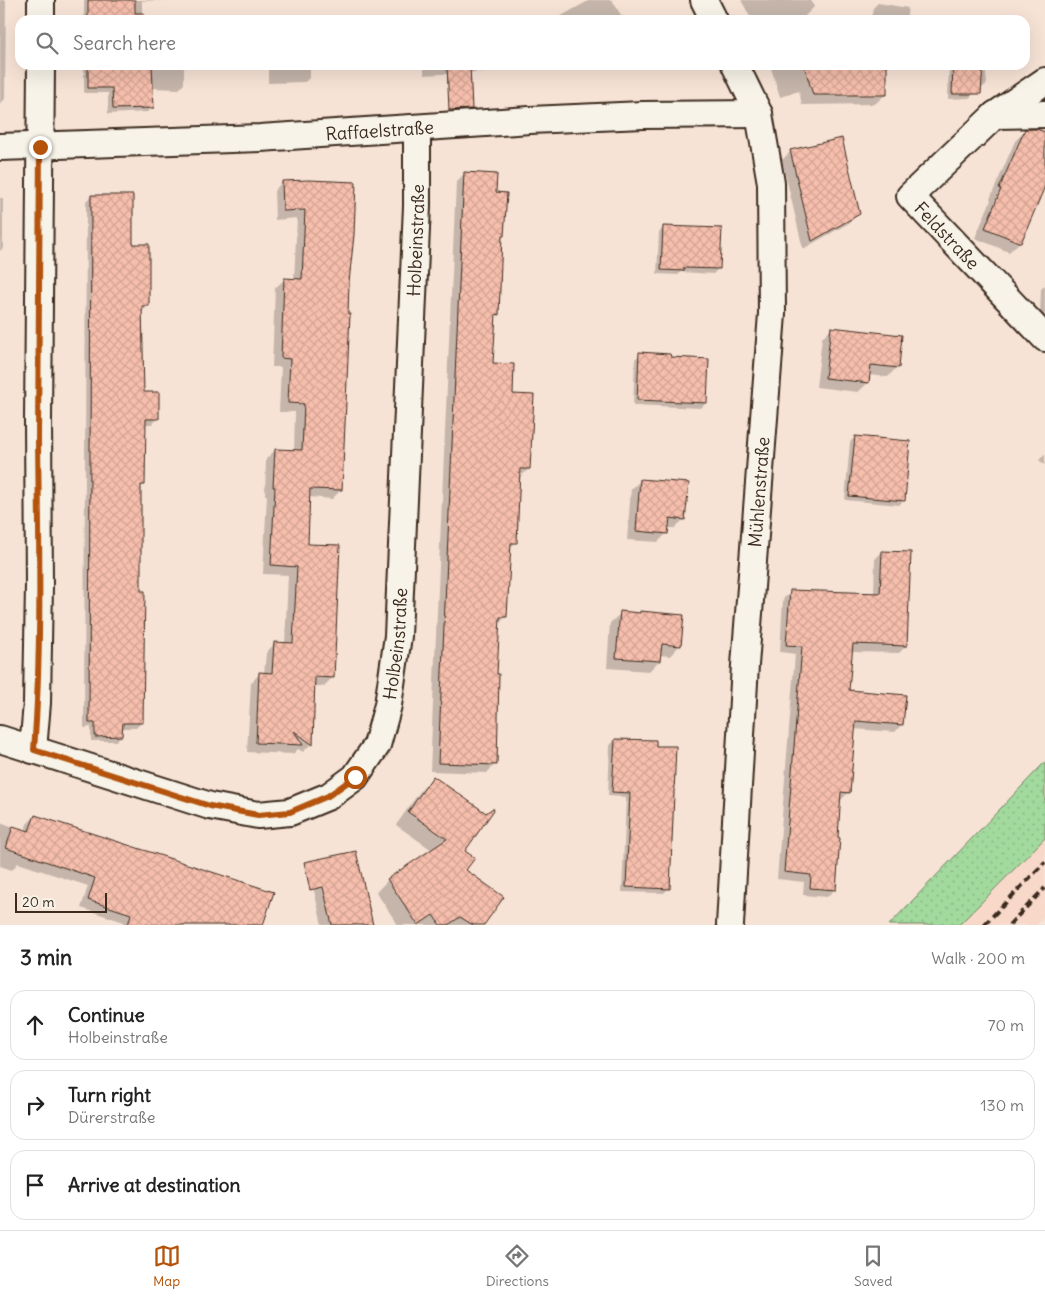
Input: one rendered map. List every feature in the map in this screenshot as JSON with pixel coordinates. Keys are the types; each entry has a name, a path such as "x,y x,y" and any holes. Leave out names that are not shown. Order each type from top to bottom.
{"street":[{"path":"41,0 41,15"},
{"path":"704,0 712,15"},
{"path":"34,750 38,703 41,70"},
{"name":"Mühlenstraße","path":"730,925 745,665 772,314 771,183 759,114 737,70"},
{"name":"Feldstraße","path":"1045,81 995,115 910,196 1045,338"},
{"name":"Raffaelstraße","path":"0,147 260,138 530,120 643,115 759,114"},
{"path":"995,115 1045,114"},
{"name":"Holbeinstraße","path":"0,739 210,806 258,815 290,812 328,796 355,777 377,745 388,706 398,636 417,206 417,128"}],"shaded area":[{"path":"1045,838 1045,916 1036,925 959,925"}],"green space":[{"path":"1045,762 1045,838 959,925 889,925"}],"building":[{"path":"88,0 135,0 135,13 144,13 144,15 88,15"},
{"path":"88,70 152,70 154,108 113,109 112,88 88,88"},
{"path":"447,70 470,70 472,109 449,110"},
{"path":"806,70 887,70 887,95 813,95"},
{"path":"953,70 983,70 981,94 952,94"},
{"path":"1025,129 1037,129 1045,132 1045,186 1021,243 985,228 1001,189 999,189"},
{"path":"842,138 860,214 812,241 790,150"},
{"path":"464,172 497,174 496,192 507,193 504,236 502,236 499,315 496,314 493,363 514,364 513,394 534,395 530,469 520,469 517,543 511,543 507,617 500,617 497,674 499,674 497,765 438,763"},
{"path":"282,181 356,182 354,235 349,282 348,314 350,314 342,490 310,489 308,544 340,545 334,678 315,677 313,745 294,731 303,745 256,743 259,672 272,673 274,642 293,643 297,567 271,565 275,487 273,487 275,449 302,450 304,404 288,403 290,359 281,358 284,278 302,279 305,210 283,211"},
{"path":"91,195 133,195 133,244 149,244 149,306 142,306 144,392 159,392 159,419 146,419 145,485 141,485 141,591 145,591 143,723 123,723 122,736 95,737 95,723 89,723"},
{"path":"663,226 722,228 720,269 684,268 684,271 661,270"},
{"path":"831,327 902,335 899,368 871,365 869,383 825,378"},
{"path":"639,352 670,354 671,357 709,359 707,403 637,400"},
{"path":"855,436 910,441 905,501 849,496"},
{"path":"640,479 689,483 685,520 670,518 668,534 636,531"},
{"path":"882,551 911,552 907,646 853,644 849,690 906,695 903,725 856,721 850,793 841,792 836,890 810,888 811,875 784,872 802,646 786,645 790,590 880,593"},
{"path":"620,611 684,615 681,646 662,644 660,661 616,658"},
{"path":"615,739 656,740 656,746 676,746 670,889 626,887 630,793 612,792"},
{"path":"433,776 486,813 493,808 494,810 465,851 475,858 466,870 504,897 484,925 473,925 460,917 448,925 440,925 433,915 418,925 387,879 447,839 408,812"},
{"path":"35,815 274,892 263,925 128,925 131,914 88,900 95,878 6,848 13,826 29,831"},
{"path":"356,851 373,925 332,925 323,887 310,890 304,862"}],"railway":[{"path":"984,925 1045,862"},
{"path":"1009,925 1045,888"}],"route":[{"path":"40,147 38,703 34,750 210,806 258,815 290,812 328,796 355,777"}]}
